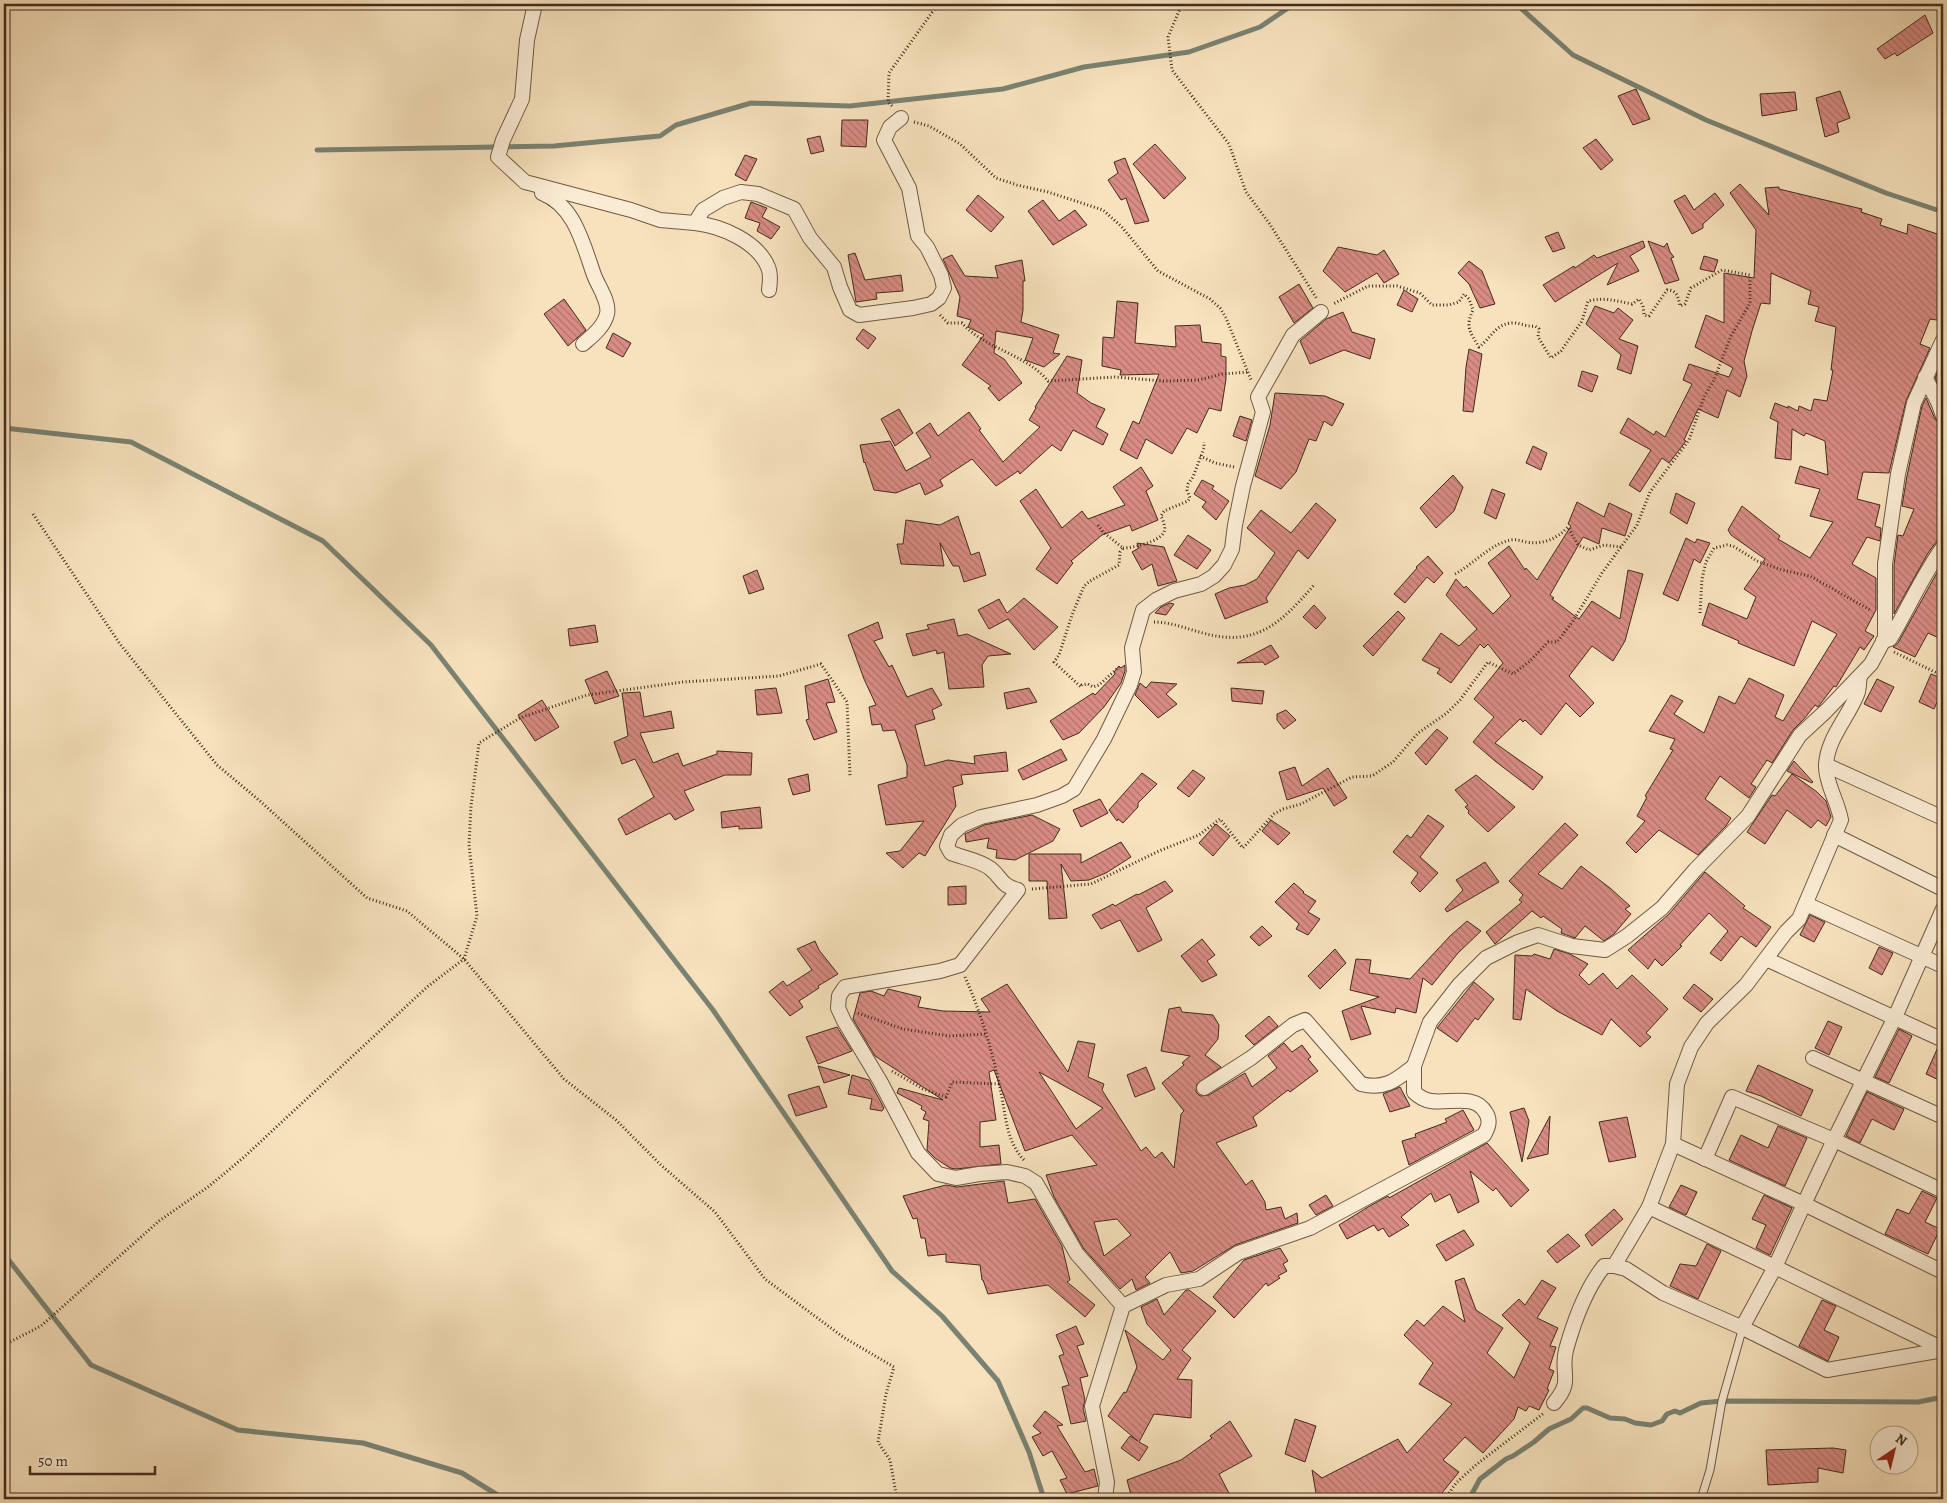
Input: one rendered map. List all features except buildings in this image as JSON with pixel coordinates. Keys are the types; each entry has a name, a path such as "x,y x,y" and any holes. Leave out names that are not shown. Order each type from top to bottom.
{"street":[{"path":"535,4 527,40 522,99 503,140 498,157 525,182 531,184 631,210 660,220 704,224 737,236 751,245 768,266 770,275 769,290"},
{"path":"695,223 703,210 723,198 740,192 758,194 794,209 810,238 834,267 850,310 859,314 931,304 939,298 944,288 942,274 927,247 918,236 909,188 884,140 890,127 902,118"},
{"path":"531,184 533,189 558,200 573,222 584,244 594,277 602,289 608,313 602,326 583,344"},
{"path":"1123,1306 1077,1254 1036,1183 1025,1176 1007,1172 956,1178 938,1174 918,1153 880,1081 842,1017 838,1008 839,996 845,987 923,975 960,965 1018,890 1006,886 991,869 951,853 947,846 951,835 962,825 981,817 1037,806 1074,789 1104,739 1130,685 1134,672 1132,648 1143,610 1156,600 1174,592 1201,584 1214,576 1224,565 1232,549 1234,525 1263,412 1258,396 1293,335 1321,312"},
{"path":"1105,1499 1107,1482 1092,1406 1123,1306 1166,1285 1199,1279 1238,1253 1310,1228 1484,1135 1488,1127 1489,1117 1485,1110 1477,1103 1452,1100 1432,1102 1420,1098 1414,1092 1414,1066 1430,1022 1458,985 1486,958 1518,942 1538,935 1572,946 1606,950 1627,936 1662,908 1695,870 1748,816 1800,736 1871,664 1885,638 1885,564 1898,474 1914,403 1943,340"},
{"path":"1925,378 1943,416"},
{"path":"1882,643 1890,639 1911,603 1922,578 1943,547"},
{"path":"1614,1266 1649,1207 1672,1144 1677,1084 1691,1047 1707,1023 1746,985 1786,932 1799,919 1806,904 1841,820 1838,805 1827,776 1826,765 1833,738 1858,691 1860,676"},
{"path":"1826,765 1943,818"},
{"path":"1834,835 1943,889"},
{"path":"1806,904 1943,966"},
{"path":"1744,1326 1775,1267 1834,1140 1895,1017 1943,909"},
{"path":"1766,959 1943,1040"},
{"path":"1204,1088 1251,1058 1293,1025 1305,1020 1361,1084 1371,1087 1384,1086 1399,1078 1414,1066"},
{"path":"1814,1058 1943,1117"},
{"path":"1705,1159 1732,1096 1834,1140 1943,1192"},
{"path":"1672,1144 1804,1204 1943,1272"},
{"path":"1649,1207 1943,1349"},
{"path":"1554,1403 1563,1393 1567,1382 1565,1371 1566,1352 1578,1314 1594,1278 1604,1266 1626,1269 1663,1293 1744,1326 1827,1370 1943,1349"}],"lane":[{"path":"1701,1499 1710,1470 1722,1401 1744,1326"}],"path":[{"path":"938,4 889,73 888,102 902,118 929,126 960,144 996,178 1048,192 1102,210 1121,226 1158,271 1210,299 1220,308 1226,318 1258,396"},
{"path":"1018,890 1091,884 1159,851 1199,835 1220,819 1243,848 1274,814 1301,804 1352,777 1372,776 1393,762 1418,733 1447,713 1460,700 1488,662 1513,674 1530,661 1548,642 1557,642 1573,621 1602,573 1637,526 1650,492 1690,440 1704,397 1714,380 1731,336 1750,302 1750,274 1722,270 1701,284 1691,288 1685,304 1680,306 1677,294 1672,290 1667,290 1649,316 1644,315 1644,306 1639,299 1632,304 1599,298 1588,302 1582,322 1561,351 1551,358 1538,337 1539,329 1535,326 1527,327 1513,322 1501,325 1479,347 1470,332 1468,321 1473,310 1469,298 1464,294 1459,302 1449,305 1432,305 1420,293 1397,286 1368,286 1321,312 1316,297 1297,266 1246,192 1229,144 1172,70 1168,36 1182,4"},
{"path":"931,304 948,323 962,323 974,335 1040,372 1048,381 1115,377 1163,381 1199,380 1222,374 1248,372"},
{"path":"1098,525 1103,532 1123,548 1154,541 1164,532 1165,528 1161,516 1164,511 1186,502 1190,498 1187,490 1188,484 1194,477 1204,448 1204,442"},
{"path":"1200,456 1215,463 1247,470"},
{"path":"33,514 120,644 217,765 260,801 367,898 407,911 464,959 564,1079 616,1120 662,1166 715,1212 765,1279 843,1337 894,1366 886,1394 878,1442 890,1460 897,1499"},
{"path":"1455,574 1469,566 1496,545 1513,539 1527,542 1550,540 1568,527 1578,545 1589,550 1604,545 1623,547"},
{"path":"1700,613 1702,579 1706,562 1714,548 1727,545 1742,550 1757,561 1782,570 1810,576 1884,617"},
{"path":"1123,548 1120,552 1119,565 1084,586 1059,655 1054,662 1081,687 1088,684 1093,687 1099,686 1133,655"},
{"path":"1138,622 1164,622 1204,634 1246,638 1275,625 1314,585"},
{"path":"1882,643 1943,676"},
{"path":"4,1345 42,1326 159,1221 208,1187 243,1158 427,986 464,959 478,916 469,845 471,806 479,743 520,718 587,695 683,682 780,676 821,664 847,702 850,776"},
{"path":"960,965 980,1010 1000,1084 1009,1137 1026,1162"},
{"path":"842,1017 857,1013 903,1028 949,1036 986,1034"},
{"path":"886,1066 908,1082 946,1096 952,1082 1000,1084"},
{"path":"1445,1499 1456,1483 1476,1464 1538,1418 1554,1403"}],"waterway":[{"path":"317,150 554,146 660,136 676,125 751,103 850,106 1003,89 1084,67 1189,52 1260,27 1294,4"},
{"path":"1516,4 1573,55 1706,120 1886,193 1943,212"},
{"path":"4,428 131,442 323,541 431,645 713,1010 892,1271 942,1316 998,1381 1029,1452 1044,1499"},
{"path":"4,1254 91,1365 238,1430 363,1443 462,1473 504,1499"},
{"path":"1469,1499 1480,1479 1506,1459 1534,1442 1549,1429 1571,1419 1583,1408 1610,1418 1625,1419 1635,1423 1651,1425 1662,1421 1667,1414 1675,1411 1680,1413 1701,1403 1722,1401 1918,1402 1943,1397"}]}
